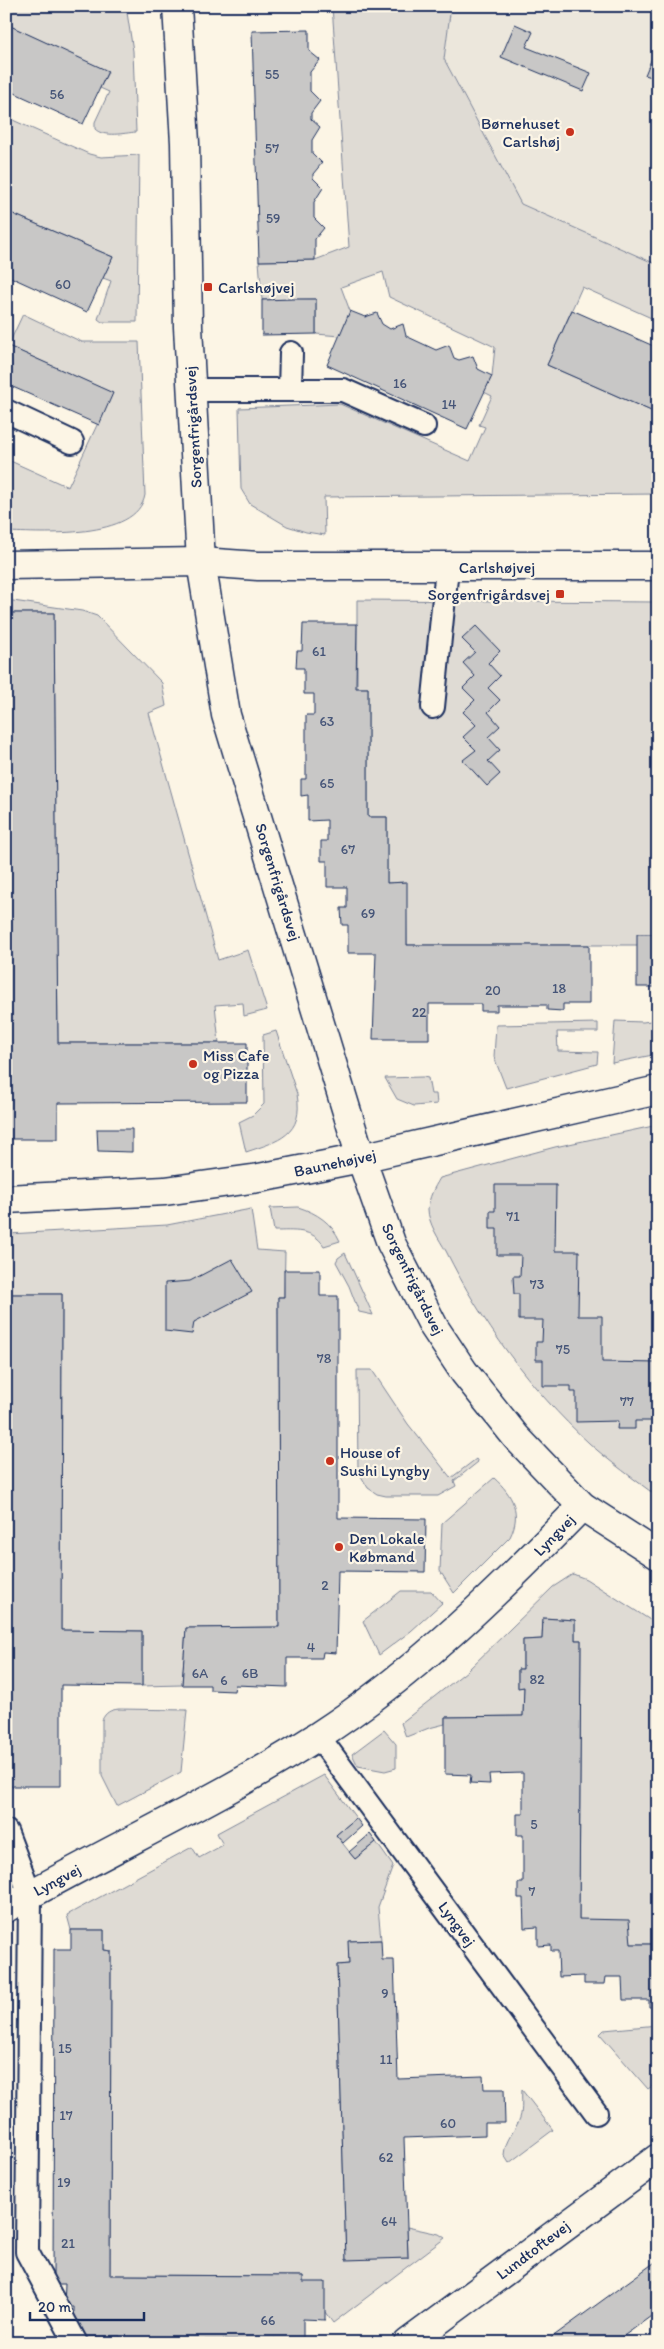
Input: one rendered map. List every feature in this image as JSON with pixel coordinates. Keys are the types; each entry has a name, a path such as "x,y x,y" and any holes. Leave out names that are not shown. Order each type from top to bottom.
{"street":[{"name":"Sorgenfrigårdsvej","path":"177,6 185,142 188,327 201,562 226,715 361,1158 392,1243 434,1327 464,1372 516,1437 582,1506 658,1555"},
{"name":"Carlshøjvej","path":"6,565 201,562 258,566 447,568 658,566"},
{"name":"Baunehøjvej","path":"6,1199 166,1191 259,1178 361,1158 658,1090"},
{"name":"Lyngvej","path":"6,1908 318,1736 387,1686 451,1634 510,1579 582,1506"},
{"name":"Lundtoftevej","path":"408,2343 658,2158"}],"lane":[{"path":"290,390 291,353"},
{"path":"191,390 343,390 424,426"},
{"path":"6,410 72,442"},
{"path":"433,707 447,568"},
{"name":"Lyngvej","path":"318,1736 596,2113"},
{"path":"6,1831 30,1894 28,2252 76,2343"}],"shaded area":[{"path":"6,6 126,6 133,51 136,132 109,134 95,129 95,122 109,92 100,88 108,72 6,24"},
{"path":"332,6 451,6 444,59 521,204 658,265 658,321 582,287 547,365 658,414 658,494 324,497 325,535 287,526 250,504 241,489 239,408 340,404 470,461 485,427 479,425 492,396 484,392 492,376 495,347 389,297 383,272 341,287 350,311 340,336 316,334 316,299 262,300 259,261 315,260 349,247"},
{"name":"Børnehuset Carlshøj","path":"451,6 658,6 658,265 521,204 444,59"},
{"path":"6,117 89,154 101,157 139,155 137,322 102,322 98,319 111,281 103,278 113,257 6,211"},
{"path":"23,314 82,342 139,342 145,495 138,510 125,520 107,527 86,531 63,533 6,532 6,459 68,487 112,393 8,346"},
{"path":"6,600 82,611 97,616 162,683 166,706 149,713 218,960 248,950 267,1010 244,1016 243,1003 215,1005 219,1043 58,1043 54,613 6,613"},
{"path":"357,600 658,602 658,934 637,945 407,945 406,882 387,883 387,817 368,817 368,688 357,688"},
{"path":"658,1020 658,1054 612,1063 615,1021 643,1022"},
{"path":"598,1023 598,1032 557,1032 558,1051 598,1052 597,1064 506,1088 494,1057 496,1025"},
{"path":"276,1031 297,1094 297,1119 293,1127 278,1140 246,1152 239,1122 253,1115 264,1104 263,1035"},
{"path":"385,1078 428,1078 431,1094 436,1094 437,1104 414,1106 397,1099"},
{"path":"658,1125 658,1497 589,1443 567,1422 527,1377 491,1329 475,1303 434,1231 428,1209 429,1200 440,1178 555,1147"},
{"path":"298,1207 311,1212 328,1224 340,1241 324,1246 319,1240 308,1233 274,1231 270,1208"},
{"path":"251,1209 257,1250 285,1252 284,1297 278,1297 279,1627 186,1628 182,1685 142,1686 142,1631 61,1630 62,1294 6,1294 9,1234 167,1225"},
{"path":"345,1253 373,1315 359,1312 349,1286 336,1262"},
{"path":"357,1370 372,1370 408,1424 451,1478 476,1459 478,1462 454,1481 456,1486 438,1496 386,1496 377,1494 368,1488 358,1471"},
{"path":"494,1478 501,1484 514,1505 514,1528 510,1537 454,1593 440,1571 442,1523"},
{"path":"573,1574 586,1579 658,1625 658,1944 631,1944 579,1919 581,1640 575,1640 575,1620 543,1618 542,1639 523,1640 523,1669 518,1669 518,1687 524,1687 523,1716 445,1717 445,1724 406,1737 401,1723 467,1671 553,1587"},
{"path":"401,1591 431,1591 442,1603 411,1631 379,1655 363,1621"},
{"path":"119,1709 187,1710 181,1772 117,1806 102,1776 102,1720 109,1712"},
{"path":"384,1730 396,1744 396,1768 385,1771 358,1766 352,1754"},
{"path":"324,1775 356,1818 336,1835 355,1859 376,1842 393,1866 378,1907 381,1940 349,1941 349,1964 337,1965 346,2259 408,2258 407,2227 439,2234 445,2238 333,2323 303,2282 303,2276 110,2275 111,1951 104,1950 104,1930 71,1930 67,1915 192,1847 199,1858 223,1845 217,1833"},
{"path":"658,2025 658,2082 648,2089 600,2034 604,2030"},
{"path":"522,2090 553,2130 509,2163 504,2155 505,2149 520,2118"}],"building":[{"path":"6,24 108,71 83,124 6,89"},
{"path":"515,24 533,32 526,47 591,73 583,91 501,57"},
{"path":"309,30 309,51 320,60 310,72 310,91 320,101 311,113 311,119 320,127 312,140 312,153 322,163 313,174 313,178 323,188 314,202 314,218 324,228 315,239 315,260 259,261 252,31"},
{"path":"656,48 658,48 658,86 654,81 655,78 645,75"},
{"path":"6,211 113,257 87,312 6,275"},
{"path":"316,299 316,334 262,335 262,300"},
{"path":"572,310 658,348 658,414 547,365"},
{"path":"350,311 365,317 377,313 382,324 390,329 403,324 406,336 436,350 449,345 454,358 459,360 473,356 478,369 492,376 467,429 327,365"},
{"path":"6,345 113,393 99,425 6,384"},
{"path":"6,613 54,613 58,1043 247,1043 247,1102 58,1103 58,1139 6,1139"},
{"path":"303,624 357,624 356,688 368,688 368,817 387,817 387,883 407,882 407,945 589,945 589,1004 563,1004 563,1011 547,1010 547,1005 497,1005 497,1011 481,1011 481,1004 429,1004 429,1039 373,1039 376,953 348,953 348,925 342,925 341,908 347,908 347,887 327,887 327,861 321,861 321,841 327,841 327,820 308,821 308,795 301,796 301,779 306,779 306,715 314,715 314,694 304,694 304,668 296,668 297,651 302,651"},
{"path":"476,626 500,651 488,663 500,676 488,688 500,700 488,712 500,726 488,737 500,750 488,761 500,774 487,786 463,760 476,750 463,737 476,725 463,712 475,700 463,688 475,676 463,663 475,652 462,639"},
{"path":"637,934 658,934 658,987 637,987"},
{"path":"97,1129 132,1129 132,1152 98,1151"},
{"path":"495,1185 556,1185 555,1251 579,1251 578,1316 602,1316 602,1362 658,1363 658,1421 635,1421 635,1429 617,1429 618,1421 576,1422 576,1392 571,1392 571,1386 543,1386 543,1360 536,1360 536,1342 542,1342 543,1320 519,1320 519,1294 514,1294 513,1276 520,1276 521,1255 497,1255 497,1229 490,1229 490,1211 495,1211"},
{"path":"232,1259 252,1292 194,1322 192,1334 165,1331 165,1283 190,1281"},
{"path":"284,1270 320,1270 320,1296 338,1296 338,1518 426,1519 425,1572 338,1571 336,1653 323,1652 322,1658 287,1658 287,1687 235,1685 234,1691 210,1690 210,1685 182,1685 186,1628 279,1627 278,1297 284,1297"},
{"path":"6,1294 62,1294 61,1630 142,1631 142,1686 61,1685 61,1786 6,1786"},
{"path":"543,1618 575,1620 575,1640 581,1640 579,1919 629,1920 631,1944 658,1944 658,2007 649,2007 649,2000 623,2000 622,1977 605,1977 604,1984 584,1984 584,1976 559,1977 558,1951 551,1951 551,1945 538,1946 538,1927 524,1928 523,1898 518,1898 518,1883 523,1883 523,1835 517,1835 517,1814 523,1814 523,1773 489,1774 490,1784 470,1783 471,1775 445,1774 445,1717 523,1716 524,1687 518,1688 518,1669 523,1669 523,1640 542,1639"},
{"path":"356,1818 362,1826 343,1843 336,1835"},
{"path":"370,1834 376,1842 355,1859 349,1852"},
{"path":"71,1930 104,1930 104,1950 111,1951 110,2275 303,2276 303,2282 325,2282 325,2320 303,2319 303,2340 176,2340 176,2343 120,2343 120,2336 74,2337 74,2307 64,2307 65,2284 53,2284 54,1949 71,1949"},
{"path":"381,1940 382,1960 394,1960 398,2079 483,2076 484,2089 504,2089 505,2123 485,2123 485,2135 404,2138 408,2258 346,2260 337,1965 349,1964 348,1941"},
{"path":"658,2260 658,2311 632,2330 614,2343 544,2343"}],"place":[{"name":"Børnehuset Carlshøj","path":"570,132"},
{"name":"Carlshøjvej","path":"208,287"},
{"name":"Sorgenfrigårdsvej","path":"560,594"},
{"name":"Miss Cafe og Pizza","path":"193,1064"},
{"name":"House of Sushi Lyngby","path":"330,1461"},
{"name":"Den Lokale Købmand","path":"339,1547"}]}
